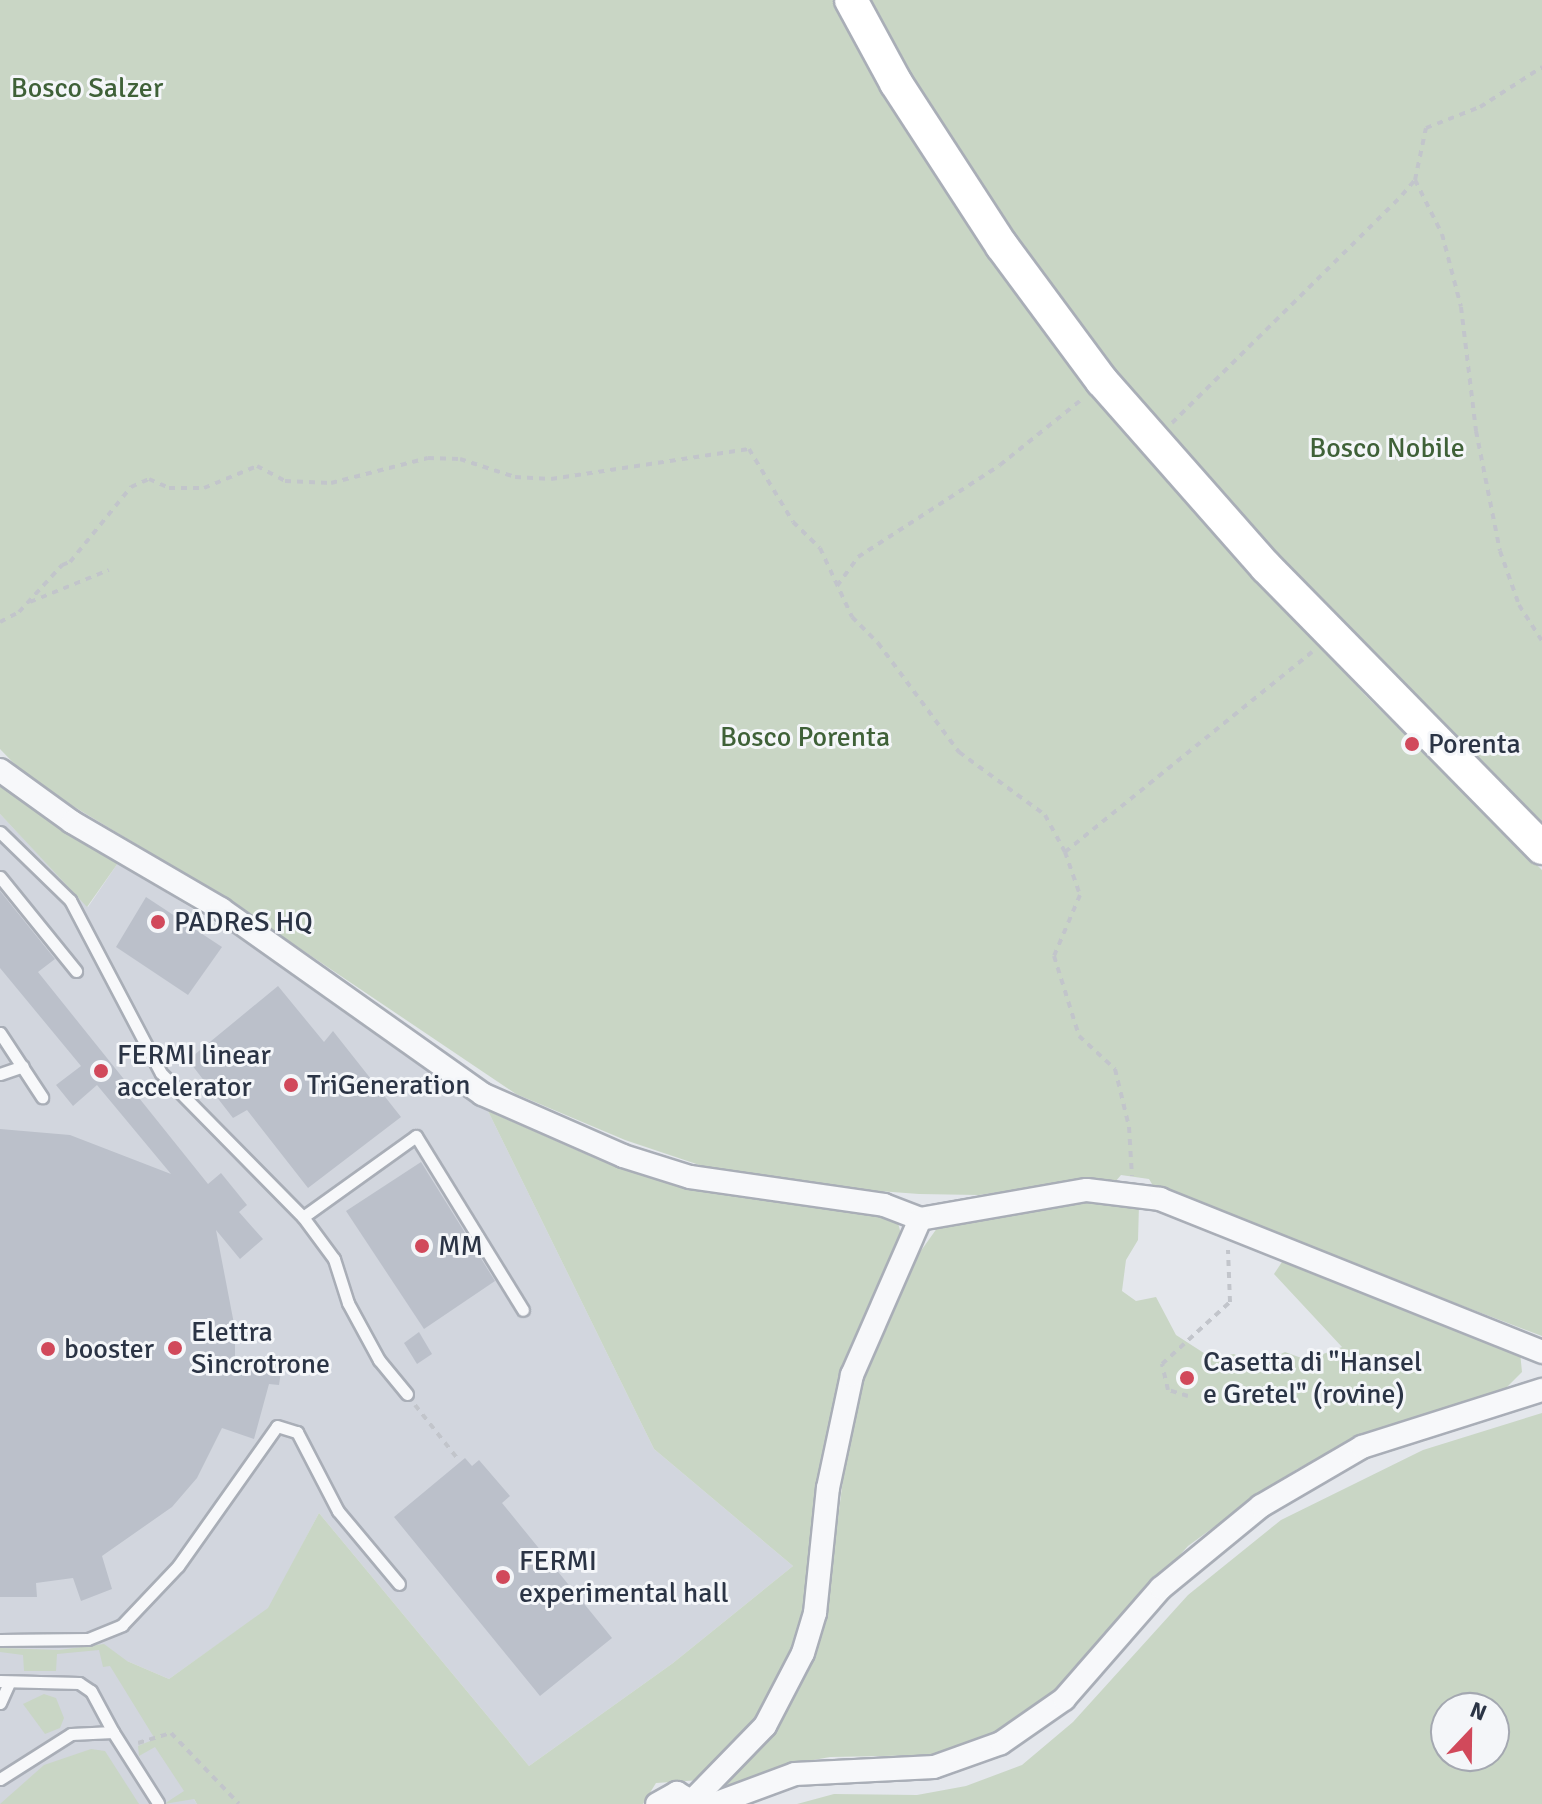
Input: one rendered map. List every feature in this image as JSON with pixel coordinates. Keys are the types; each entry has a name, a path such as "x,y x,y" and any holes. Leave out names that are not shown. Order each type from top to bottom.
{"main road":[{"path":"851,0 896,83 993,233 1102,381 1151,441 1333,635 1542,848"}],"street":[{"path":"0,770 72,822 221,909 482,1094 523,1115 690,1177 884,1205 920,1219 1036,1196 1087,1190 1160,1199 1542,1352"},
{"path":"701,1803 765,1726 803,1653 815,1613 828,1488 852,1375 920,1219"},
{"path":"657,1804 677,1793 701,1803 795,1774 934,1767 1001,1743 1064,1699 1161,1588 1261,1506 1362,1447 1542,1390"}],"lane":[{"path":"0,832 70,900 161,1073 303,1217 334,1259 348,1303 379,1360 407,1394"},
{"path":"0,877 76,971"},
{"path":"0,1033 42,1097"},
{"path":"0,1074 23,1066"},
{"path":"303,1217 416,1136 523,1310"},
{"path":"0,1640 72,1641 107,1635 122,1625 178,1566 277,1426 297,1432 338,1511 399,1584"},
{"path":"0,1703 4,1682 79,1683 91,1691 158,1803"},
{"path":"0,1779 71,1734 113,1732"}],"path":[{"path":"1151,441 1203,396 1415,180 1426,128 1480,107 1542,67"},
{"path":"1415,180 1442,234 1461,307 1476,431 1500,551 1519,605 1542,641"},
{"path":"837,587 858,557 1024,447 1102,381"},
{"path":"28,603 62,565 70,562 131,487 149,479 169,488 204,488 257,466 285,481 331,483 428,458 460,459 515,477 551,479 749,449 793,522 820,548 852,617 904,675 959,752 1045,815 1065,852 1080,895 1054,956 1079,1036 1115,1069 1129,1127 1133,1194"},
{"path":"0,622 28,603 109,570"},
{"path":"1065,852 1333,635"},
{"path":"1188,1396 1168,1390 1162,1364 1230,1302 1231,1228"},
{"path":"407,1394 457,1458"},
{"path":"123,1747 171,1733 239,1804"}],"shaded area":[{"path":"0,814 88,907 118,863 255,947 488,1111 654,1449 793,1566 673,1663 529,1766 319,1513 269,1608 169,1679 127,1661 155,1739 197,1804 0,1804"}],"green space":[{"name":"Bosco Porenta","path":"0,0 838,0 989,250 1116,425 1366,696 1542,870 1542,1336 1155,1189 1149,1179 1121,1175 1115,1182 1060,1183 979,1195 919,1194 747,1181 625,1140 516,1094 216,892 31,781 0,749"},
{"name":"Bosco Nobile","path":"867,0 1542,0 1542,828 1275,557 1090,344 910,81"},
{"path":"0,783 118,863 87,907 0,814"},
{"path":"488,1111 597,1159 712,1192 871,1210 897,1219 903,1242 841,1383 831,1419 813,1580 786,1679 722,1763 701,1780 656,1783 643,1804 197,1804 194,1799 164,1804 184,1791 155,1747 139,1756 138,1746 155,1739 110,1666 103,1667 99,1650 57,1654 56,1671 24,1671 23,1655 0,1652 0,1648 59,1650 104,1644 127,1661 169,1679 268,1608 319,1513 529,1766 673,1663 793,1566 654,1449"},
{"path":"1082,1199 1139,1205 1138,1240 1126,1260 1122,1291 1136,1301 1156,1297 1176,1335 1210,1357 1234,1354 1256,1366 1285,1352 1307,1360 1342,1347 1274,1274 1282,1262 1315,1270 1520,1352 1522,1372 1506,1388 1361,1437 1297,1469 1188,1546 1071,1677 1034,1711 995,1734 935,1755 830,1757 780,1766 739,1786 722,1785 777,1726 799,1690 816,1644 831,1573 853,1401 903,1276 940,1224"},
{"path":"1542,1413 1542,1804 797,1804 834,1794 917,1795 966,1786 1022,1765 1073,1722 1188,1595 1281,1520 1423,1450"},
{"path":"44,1694 56,1698 64,1718 60,1728 45,1734 23,1704"},
{"path":"91,1749 105,1751 139,1804 0,1804 44,1765"}],"building":[{"name":"Elettra Sincrotrone","path":"0,891 55,959 38,972 208,1184 221,1173 247,1205 239,1212 263,1239 240,1259 216,1230 235,1329 235,1359 282,1365 279,1385 269,1384 254,1439 222,1428 197,1478 172,1507 102,1556 112,1589 81,1601 73,1578 36,1583 37,1597 0,1597 0,1129 70,1135 171,1174 97,1085 73,1106 56,1085 81,1066 0,968"},
{"name":"PADReS HQ","path":"146,897 222,947 188,995 116,947"},
{"name":"TriGeneration","path":"278,986 324,1042 333,1031 401,1117 308,1188 247,1110 233,1118 188,1060"},
{"name":"MM","path":"421,1162 495,1281 424,1329 346,1211"},
{"path":"419,1332 432,1354 417,1364 404,1343"},
{"name":"FERMI experimental hall","path":"465,1458 472,1466 479,1460 510,1496 502,1503 612,1638 540,1696 394,1517"}],"place":[{"name":"Porenta","path":"1412,744"},
{"name":"PADReS HQ","path":"158,922"},
{"name":"FERMI linear accelerator","path":"101,1071"},
{"name":"TriGeneration","path":"291,1085"},
{"name":"MM","path":"422,1246"},
{"name":"Elettra Sincrotrone","path":"175,1348"},
{"name":"booster","path":"48,1349"},
{"name":"Casetta di \"Hansel e Gretel\" (rovine)","path":"1187,1378"},
{"name":"FERMI experimental hall","path":"503,1577"}],"park label":[{"name":"Bosco Salzer","path":"87,88"}]}
